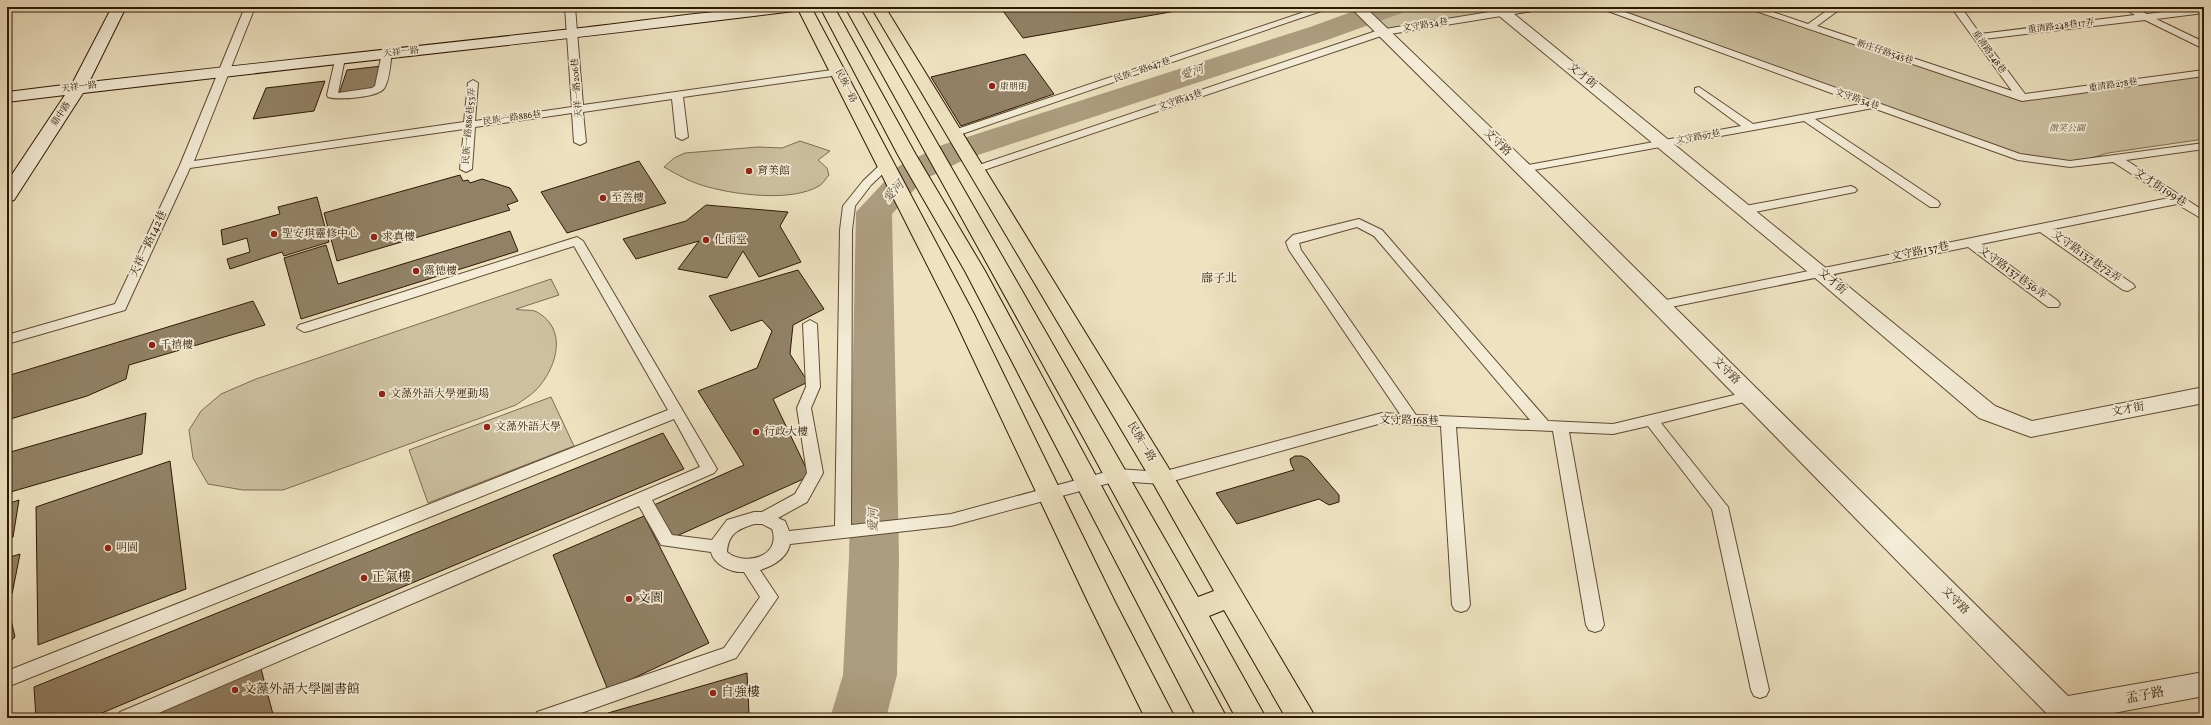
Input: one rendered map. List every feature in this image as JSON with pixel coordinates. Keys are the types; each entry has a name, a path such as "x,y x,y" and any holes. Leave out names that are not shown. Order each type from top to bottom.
{"main road":[{"name":"民族一路","path":"804,7 887,164 964,316 1049,494"},
{"name":"民族一路","path":"827,7 907,155 975,271 1087,484"},
{"path":"852,7 1251,718"},
{"path":"878,7 952,128 925,136"},
{"name":"民族一路","path":"952,128 1162,478 1301,718"},
{"path":"1087,484 1212,718"},
{"path":"1049,494 1102,604 1160,718"},
{"path":"1192,611 1230,596"}],"street":[{"name":"鼎中路","path":"7,196 79,87 119,7"},
{"name":"天祥一路","path":"7,97 79,87 573,34 794,7"},
{"name":"文守路","path":"1357,7 1660,305 2066,714"},
{"name":"文才街","path":"1503,12 1821,272 1987,412 2031,428 2204,395"},
{"name":"孟子路","path":"2066,714 2204,684"}],"lane":[{"name":"天祥一路142巷","path":"7,340 120,307 186,165 250,7"},
{"name":"天祥一路206巷","path":"570,7 580,142"},
{"name":"民族一路647巷","path":"952,128 1328,7"},
{"name":"文守路34巷","path":"1380,30 1538,7"},
{"name":"文守路34巷","path":"1602,7 2018,157 2070,164 2117,159 2204,146"},
{"name":"新庄仔路545巷","path":"1749,7 2022,98"},
{"path":"1810,27 1838,7"},
{"name":"重清路248巷","path":"1956,7 2022,98"},
{"path":"2126,7 2204,46"},
{"name":"重清路248巷17弄","path":"1978,37 2204,10"},
{"name":"文守路43巷","path":"977,169 1380,30"},
{"path":"340,58 332,95 337,96 375,91 380,87 388,53"},
{"name":"民族一路886巷","path":"186,165 839,72"},
{"name":"重清路278巷","path":"2022,98 2204,73"},
{"name":"民族一路886巷53弄","path":"466,169 473,83"},
{"path":"1699,90 1750,127"},
{"path":"677,95 682,137"},
{"name":"文守路97巷","path":"1523,169 1873,105"},
{"path":"1805,118 1934,204"},
{"name":"文才街199巷","path":"2117,159 2204,216"},
{"path":"843,533 846,230 849,206 867,183 887,164"},
{"path":"1745,210 1852,190"},
{"name":"文守路137巷","path":"1660,305 2179,200"},
{"path":"1412,420 1295,250 1292,242 1297,238 1359,224 1378,233 1543,425"},
{"name":"文守路137巷72弄","path":"2043,228 2128,286"},
{"path":"127,718 708,468 577,241 304,328"},
{"name":"文守路137巷56弄","path":"1970,242 2053,304"},
{"path":"764,518 801,498 815,473 804,408 813,387 810,324"},
{"name":"文守路168巷","path":"784,538 843,533 951,520 1116,476 1162,478 1382,418 1613,429 1751,396"},
{"path":"7,679 677,412"},
{"path":"1651,420 1720,507 1760,690"},
{"path":"1448,421 1461,605"},
{"path":"1560,426 1595,625"},
{"path":"642,497 666,541 718,547"},
{"path":"754,518 764,518 779,525 783,531 784,538 782,546 769,559 749,566 739,567 730,564 719,554 718,547 720,539 733,524 754,518"},
{"path":"544,718 730,653 769,597 749,566"}],"green space":[{"path":"1362,7 1565,7 1383,32"},
{"name":"微笑公園","path":"1596,7 1749,7 2022,98 2204,73 2204,139 2108,153 2070,164 2018,157"},
{"name":"育美館","path":"800,141 830,151 818,160 827,168 829,175 819,186 808,191 794,194 764,196 720,190 691,181 664,167 674,158 685,153 758,147 782,148"},
{"path":"551,279 559,295 516,309 537,312 547,320 553,329 556,339 556,350 554,361 543,381 536,390 516,405 283,490 243,490 208,484 193,458 189,430 201,411 221,394 256,379"},
{"path":"551,397 574,446 428,503 409,450"}],"building":[{"path":"1000,7 1192,7 1193,8 1023,38"},
{"name":"康朋街","path":"1025,54 1054,94 961,126 931,77"},
{"path":"382,66 375,89 339,94 347,70"},
{"path":"325,81 314,111 253,119 266,88"},
{"name":"至善樓","path":"639,161 666,203 567,233 541,192"},
{"name":"求真樓","path":"460,175 463,181 468,180 470,183 482,179 510,188 518,201 507,205 510,210 337,261 324,213"},
{"name":"聖安琪靈修中心","path":"317,197 329,242 284,256 282,252 230,269 227,259 250,252 247,238 223,245 221,230 280,214 278,207"},
{"name":"化雨堂","path":"706,205 788,212 780,226 801,262 759,277 743,251 727,278 678,269 699,241 636,259 623,239 686,221"},
{"name":"露德樓","path":"510,231 518,251 301,319 284,258 326,245 338,284"},
{"name":"行政大樓","path":"798,270 824,309 793,325 790,354 808,382 773,399 810,476 670,539 654,505 744,465 698,391 757,368 772,331 762,320 731,331 709,296"},
{"name":"千禧樓","path":"253,301 265,325 129,365 126,379 87,396 7,420 7,376"},
{"path":"146,413 142,454 7,493 7,453"},
{"name":"正氣樓","path":"663,433 684,469 90,718 36,718 34,687"},
{"path":"1295,456 1302,456 1308,459 1339,495 1339,502 1329,505 1319,499 1237,524 1216,493 1294,470 1290,459"},
{"name":"明園","path":"170,461 186,589 38,645 36,507"},
{"path":"19,500 13,537 7,539 7,504"},
{"name":"文園","path":"644,516 709,643 608,690 553,555"},
{"path":"20,554 12,594 7,596 7,558"},
{"path":"7,603 15,637 7,645"},
{"name":"文藻外語大學圖書館","path":"260,665 274,718 148,718 147,715"},
{"name":"自強樓","path":"747,673 749,715 740,718 607,718 608,713"}],"waterway":[{"name":"愛河","path":"858,718 870,675 874,557 874,212 911,173 954,152 1320,33 1392,7"}],"place":[{"name":"康朋街","path":"992,86"},
{"name":"育美館","path":"749,171"},
{"name":"至善樓","path":"603,198"},
{"name":"聖安琪靈修中心","path":"274,234"},
{"name":"求真樓","path":"374,237"},
{"name":"化雨堂","path":"706,240"},
{"name":"露德樓","path":"416,271"},
{"name":"千禧樓","path":"152,345"},
{"name":"文藻外語大學運動場","path":"382,394"},
{"name":"文藻外語大學","path":"487,427"},
{"name":"行政大樓","path":"756,432"},
{"name":"明園","path":"108,548"},
{"name":"正氣樓","path":"364,578"},
{"name":"文園","path":"629,599"},
{"name":"文藻外語大學圖書館","path":"235,690"},
{"name":"自強樓","path":"713,693"}],"district":[{"name":"廍子北","path":"1219,279"}]}
